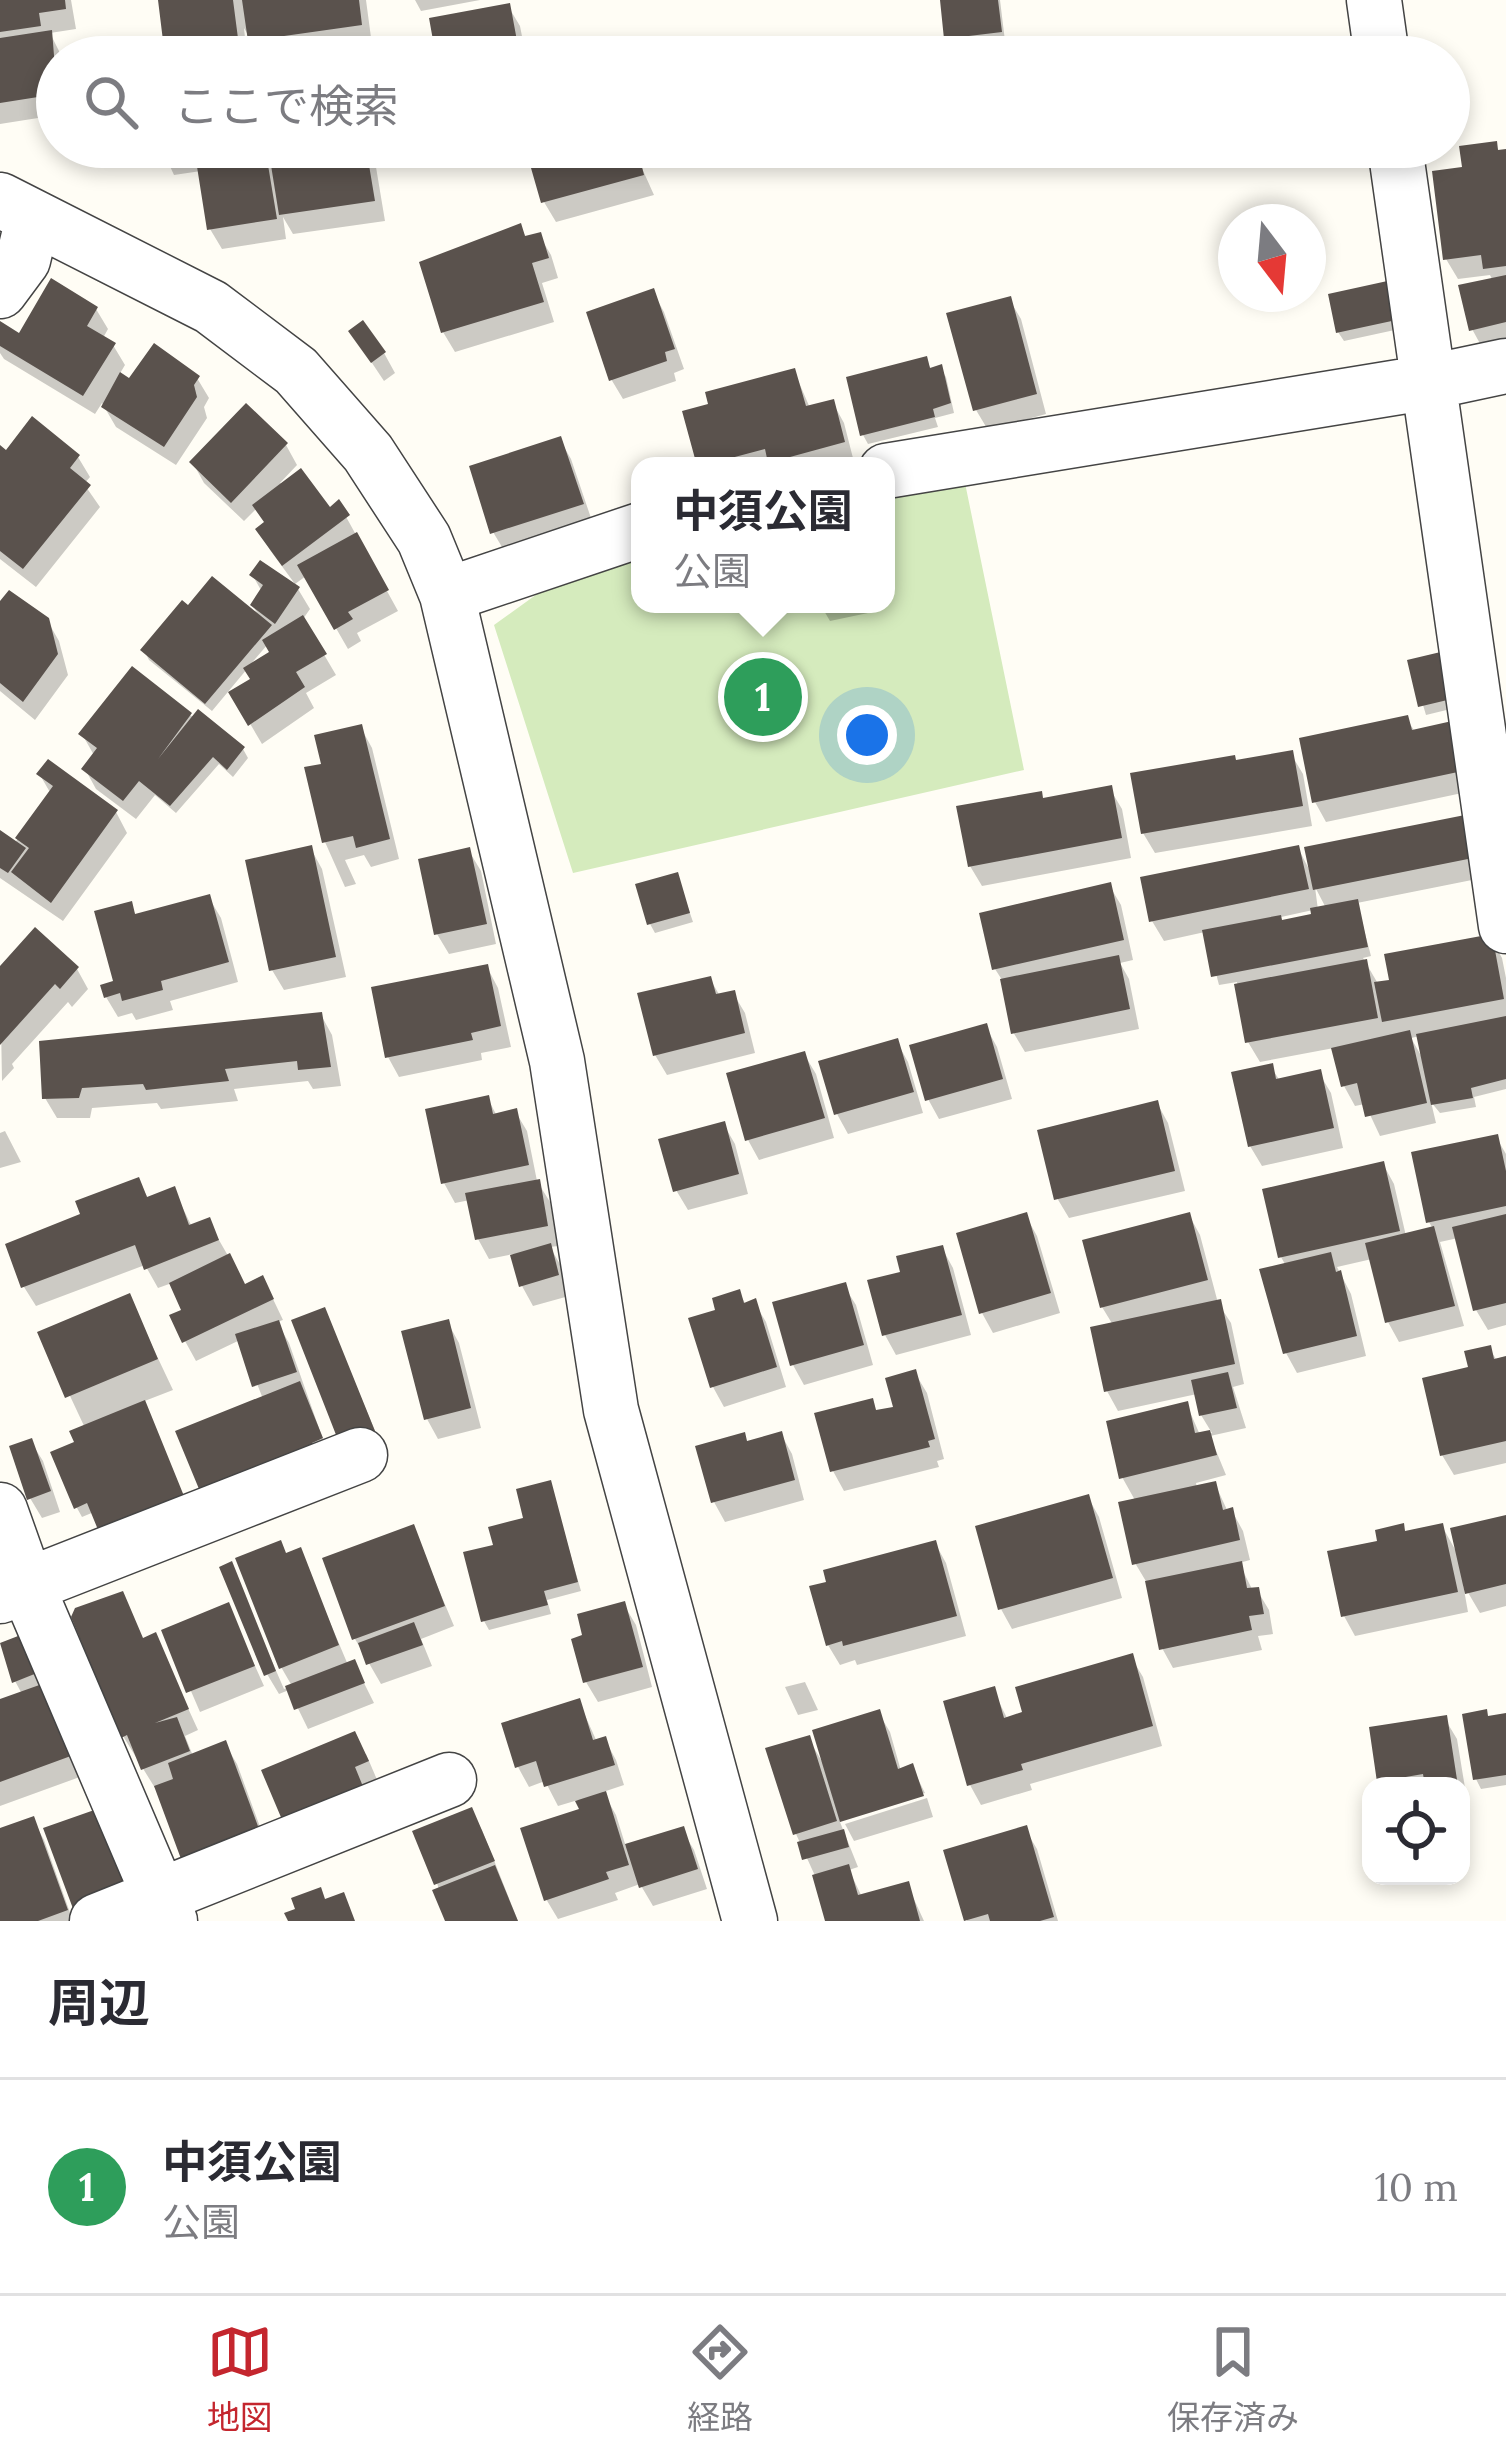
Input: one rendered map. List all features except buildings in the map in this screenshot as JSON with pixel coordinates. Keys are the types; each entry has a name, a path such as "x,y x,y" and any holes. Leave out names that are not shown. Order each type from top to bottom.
{"street":[{"path":"1374,0 1379,36"},
{"path":"1399,168 1506,926"},
{"path":"0,291 23,260 16,209"},
{"path":"16,209 212,308 296,371 368,453 424,539 448,595 557,1061 611,1410 750,1921"},
{"path":"895,470 1506,366"},
{"path":"448,595 631,533"},
{"path":"14,1591 360,1455"},
{"path":"0,1510 14,1591 164,1908"},
{"path":"97,1921 164,1908 449,1780"}],"green space":[{"path":"965,483 1024,770 573,873 494,625 562,576 631,557 631,613 895,613 895,495"}],"place":[{"name":"中須公園","path":"763,697"}]}
